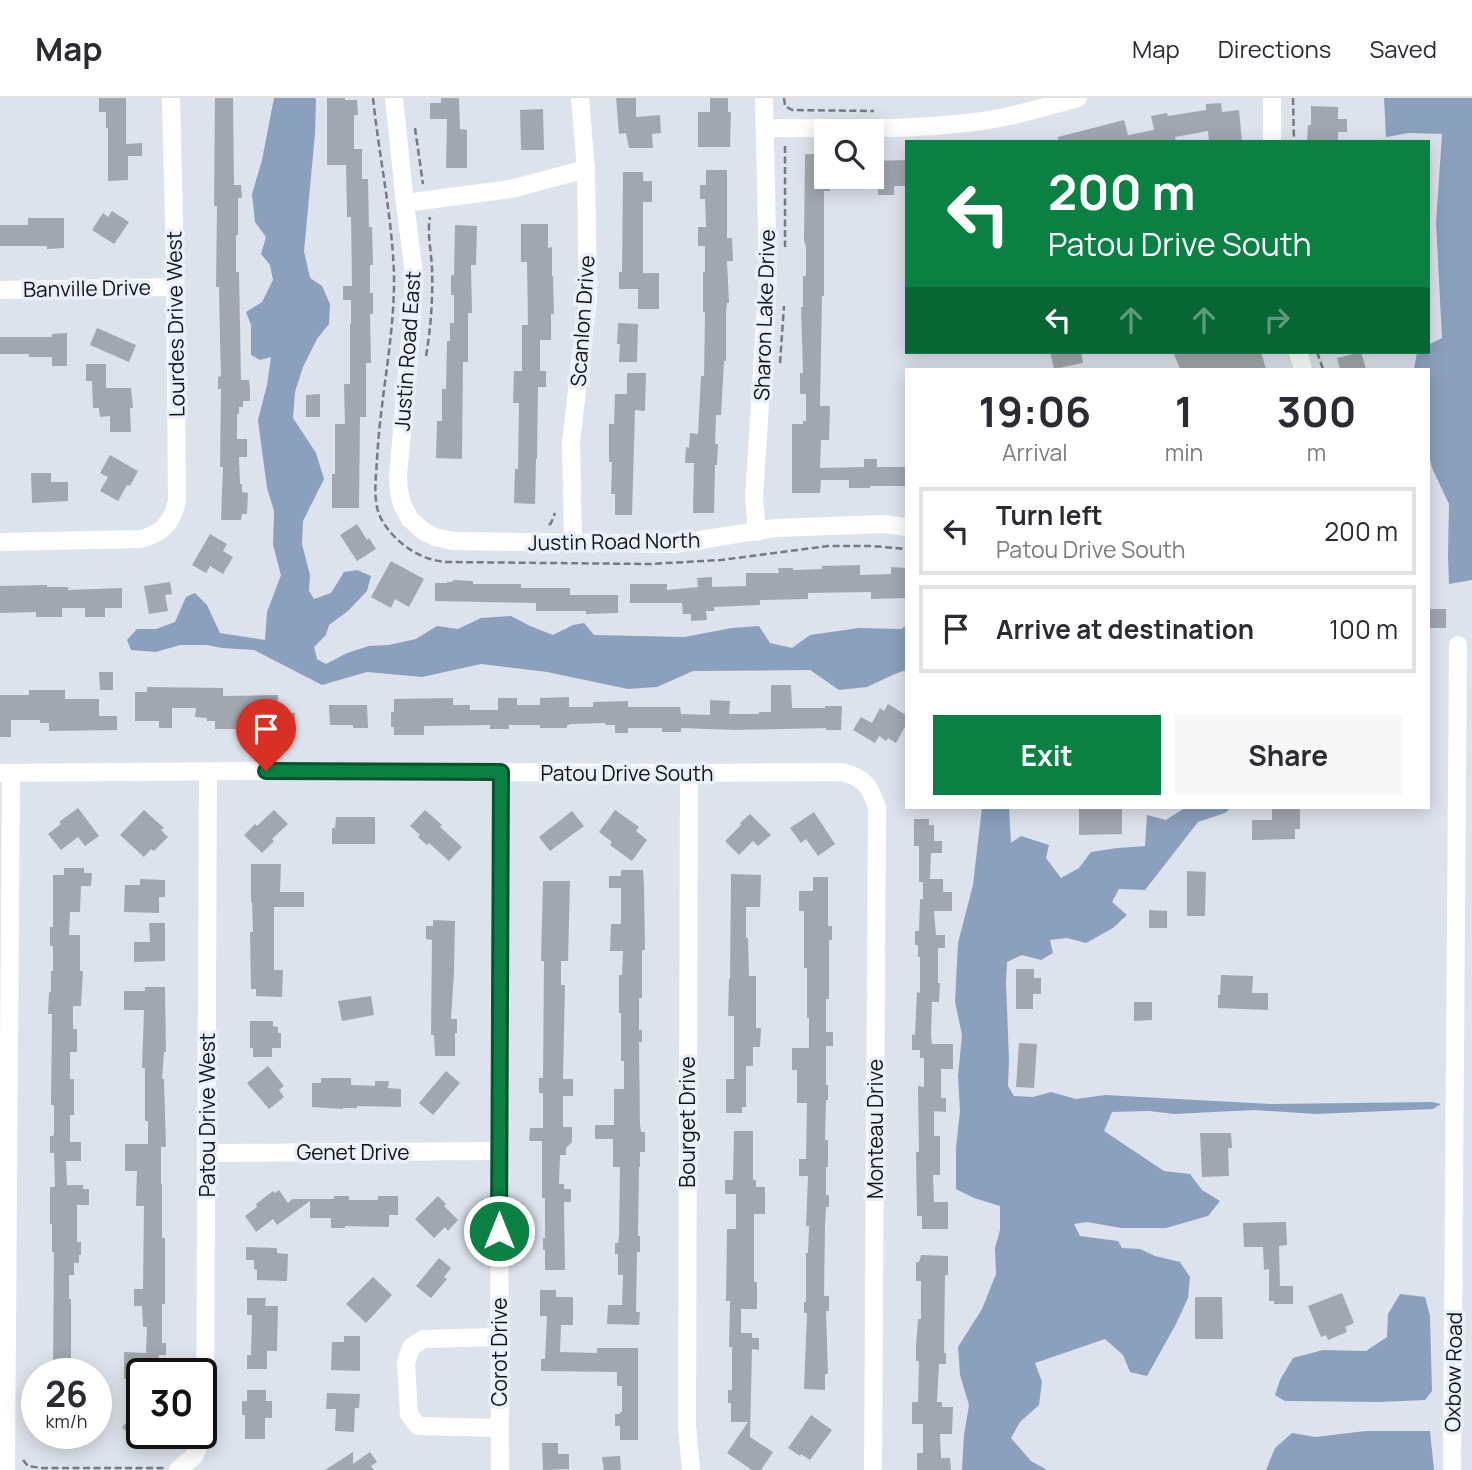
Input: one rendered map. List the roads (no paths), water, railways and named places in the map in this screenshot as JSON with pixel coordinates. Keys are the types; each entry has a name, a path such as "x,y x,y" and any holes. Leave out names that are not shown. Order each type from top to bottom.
{"street":[{"name":"Lourdes Drive West","path":"0,542 140,539 158,534 175,510 175,287 171,98"},
{"name":"Justin Road East","path":"394,98 414,274 398,476 402,504 410,519"},
{"name":"Scanlon Drive","path":"573,543 571,442 588,297 586,169 580,98"},
{"name":"Sharon Lake Drive","path":"757,532 754,498 768,276 764,98"},
{"path":"765,128 901,128 975,122 1078,98"},
{"path":"1272,98 1272,140"},
{"path":"405,202 511,189 586,169"},
{"name":"Banville Drive","path":"0,290 175,287"},
{"name":"Justin Road North","path":"410,519 423,531 444,540 573,543 676,544 775,528 884,524 905,527"},
{"name":"Oxbow Road","path":"1452,1470 1458,645"},
{"name":"Patou Drive West","path":"173,1469 194,1456 205,1432 208,772"},
{"name":"Corot Drive","path":"500,1470 501,772"},
{"name":"Patou Drive South","path":"5,773 842,772 855,775 870,789"},
{"path":"5,773 6,1470"},
{"name":"Bourget Drive","path":"689,773 687,1426 691,1470"},
{"name":"Monteau Drive","path":"870,789 877,807 873,1470"},
{"name":"Genet Drive","path":"208,1153 499,1151"},
{"path":"499,1428 418,1426 409,1414 406,1363 411,1347 424,1339 500,1338"}]}
